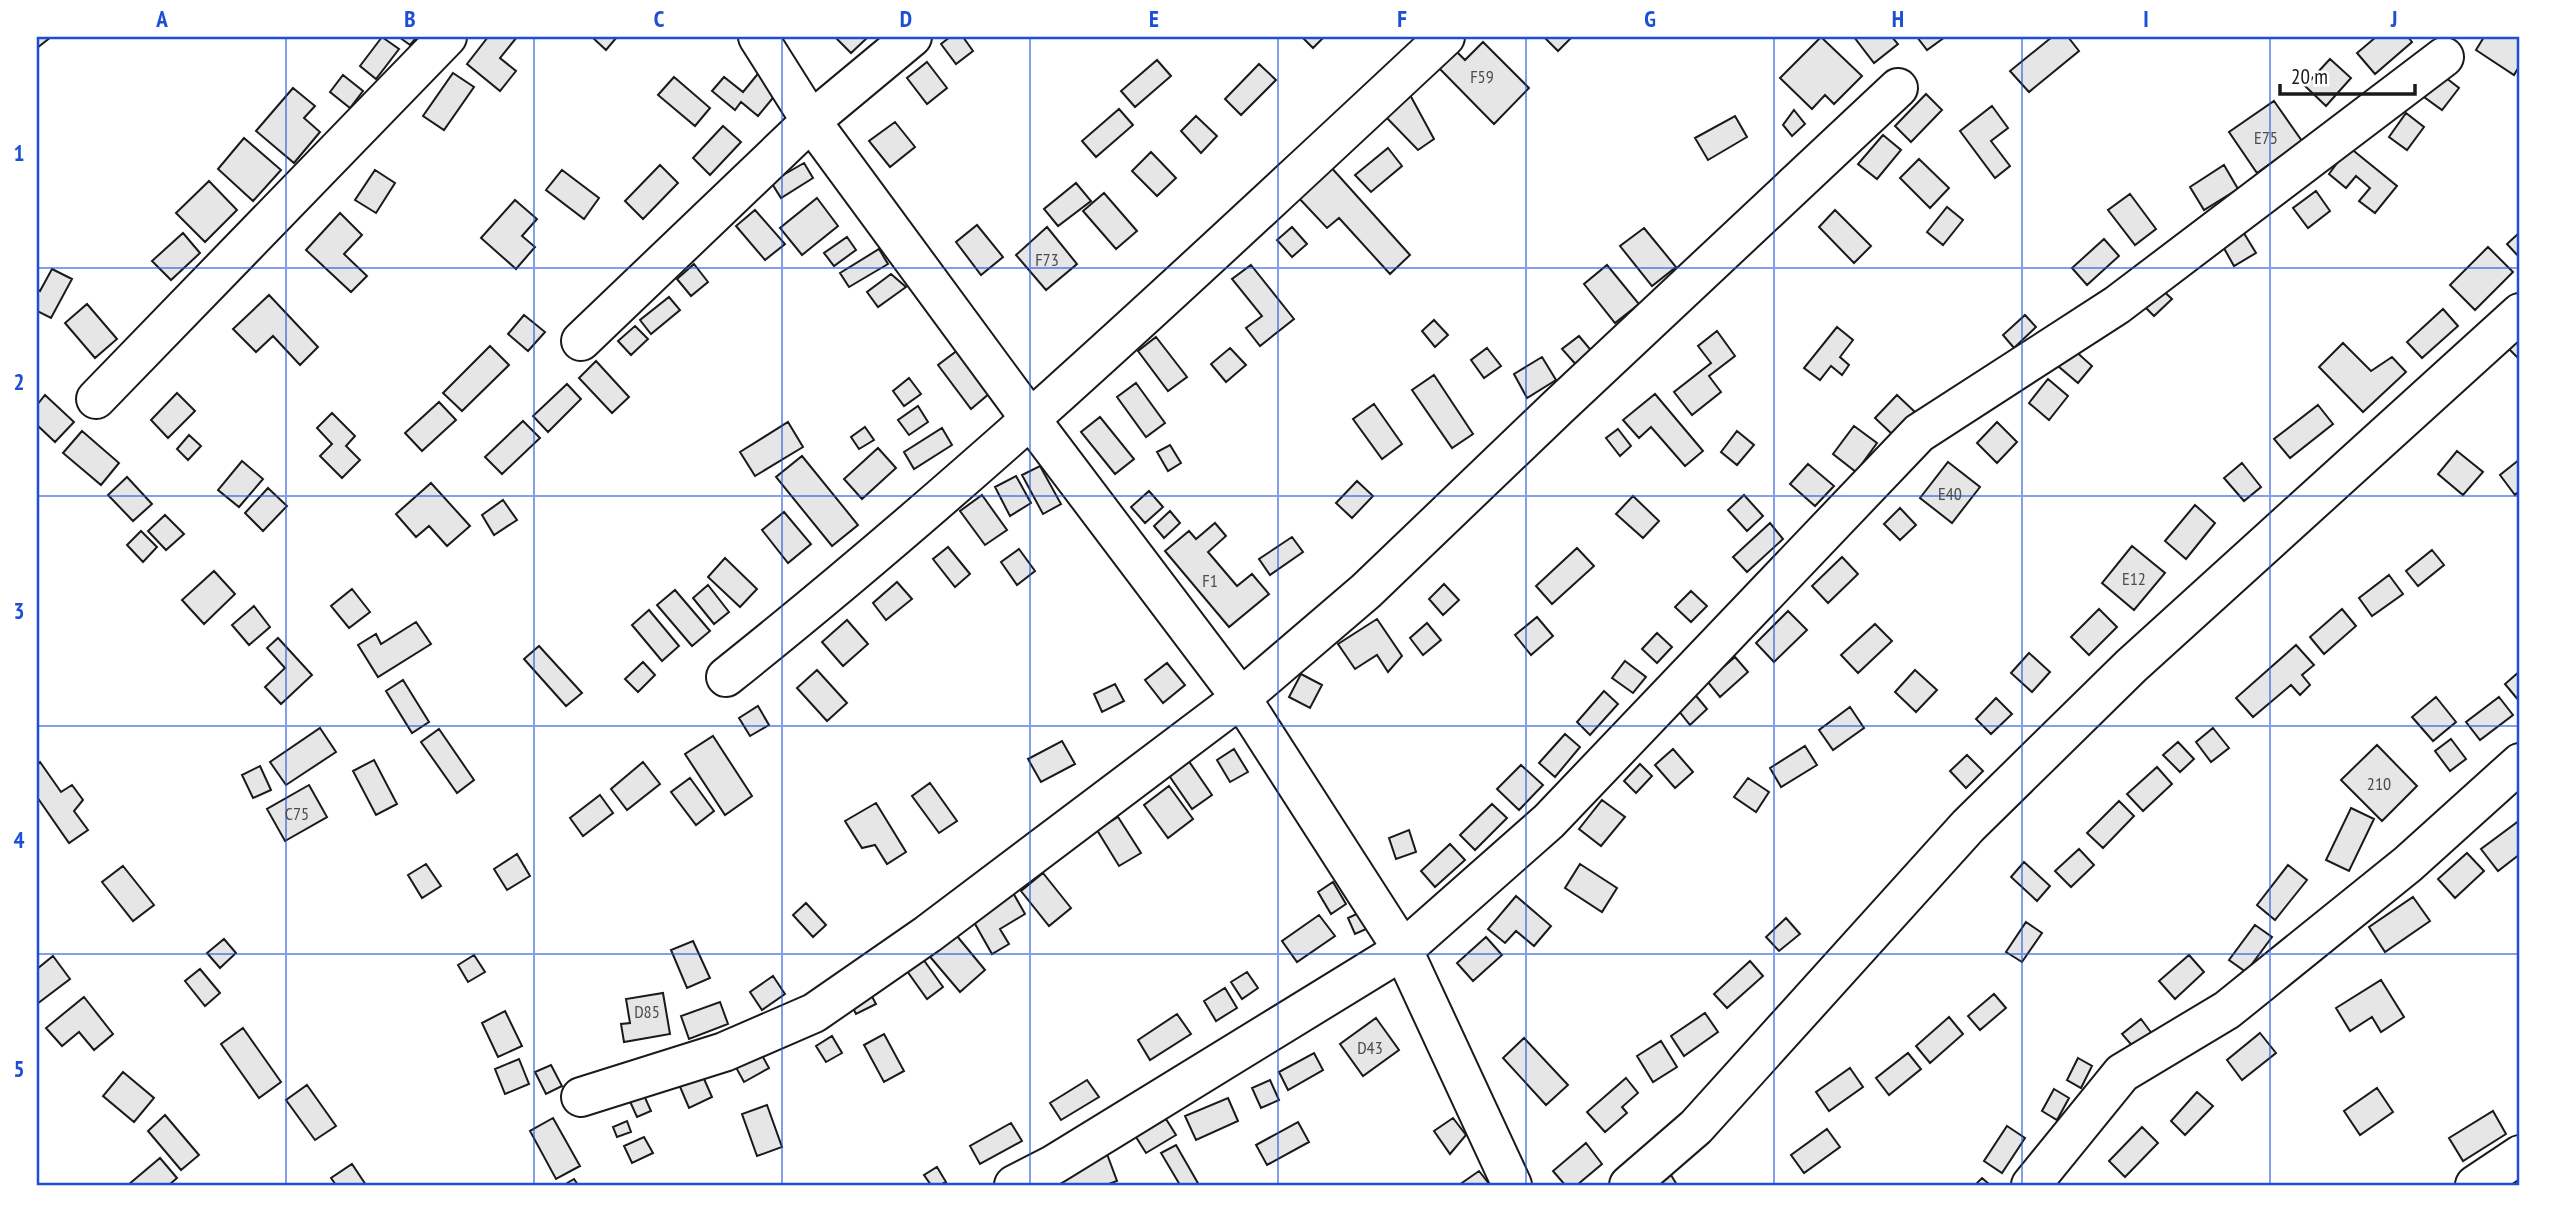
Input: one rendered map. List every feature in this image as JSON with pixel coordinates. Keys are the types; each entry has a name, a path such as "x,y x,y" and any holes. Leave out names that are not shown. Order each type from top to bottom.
{"street":[{"path":"96,399 447,37"},
{"path":"758,37 810,121 1241,698 1403,950 1511,1185"},
{"path":"581,341 810,121 912,37"},
{"path":"726,677 814,607 1031,420 1445,37"},
{"path":"1014,1185 1053,1165 1403,950 1549,821 1919,433 2117,305 2444,57"},
{"path":"581,1097 723,1052 814,1013 928,934 1241,698 1366,591 1568,397 1898,88"},
{"path":"1629,1185 1696,1126 1978,816 2131,666 2520,313"},
{"path":"2031,1185 2122,1073 2227,1010 2407,864 2520,763"},
{"path":"2475,1185 2520,1155"}],"building":[{"path":"37,37 51,37 37,48"},
{"path":"382,37 399,49 376,79 360,66"},
{"path":"399,37 417,37 410,45"},
{"path":"488,37 517,37 500,58 516,71 500,91 467,64"},
{"path":"592,37 617,37 606,50"},
{"path":"835,37 868,37 851,53"},
{"path":"950,37 963,37 973,51 956,64 941,44"},
{"path":"1302,37 1324,37 1313,48"},
{"path":"1544,37 1572,37 1558,51"},
{"path":"1821,37 1862,76 1834,104 1825,95 1812,109 1780,78"},
{"path":"1854,37 1892,37 1898,44 1874,63"},
{"path":"1917,37 1945,37 1927,50"},
{"path":"2052,37 2068,37 2079,51 2029,92 2010,71"},
{"path":"2376,37 2408,37 2412,42 2375,74 2357,53"},
{"path":"2484,37 2520,37 2520,65 2514,75 2476,50"},
{"path":"1483,42 1529,88 1494,124 1435,64 1452,47 1465,60"},
{"path":"2330,59 2351,78 2326,106 2305,86"},
{"path":"1157,60 1171,76 1135,107 1121,91"},
{"path":"927,62 947,88 927,104 907,78"},
{"path":"1259,64 1276,80 1241,115 1225,99"},
{"path":"761,70 782,87 758,116 741,102 735,110 712,91 724,77 743,92"},
{"path":"453,73 474,87 444,130 423,116"},
{"path":"2441,74 2459,88 2442,110 2424,97"},
{"path":"343,75 363,91 350,108 330,92"},
{"path":"674,77 710,108 695,126 658,95"},
{"path":"293,88 315,106 304,118 320,132 294,163 256,131"},
{"path":"1409,93 1434,139 1418,150 1384,115"},
{"path":"1926,94 1942,110 1911,142 1895,126"},
{"path":"2274,101 2302,141 2257,173 2229,132"},
{"path":"1992,106 2008,128 1991,141 2010,166 1995,178 1960,131"},
{"path":"1119,109 1133,125 1096,157 1082,141"},
{"path":"1794,110 1805,124 1792,136 1783,125"},
{"path":"2406,113 2424,127 2407,150 2389,137"},
{"path":"1196,116 1217,136 1201,153 1181,131"},
{"path":"1735,116 1747,137 1708,160 1695,138"},
{"path":"895,122 915,147 890,167 869,141"},
{"path":"723,126 741,142 710,175 693,158"},
{"path":"1883,135 1901,150 1877,179 1858,164"},
{"path":"244,138 281,170 253,201 218,169"},
{"path":"2349,147 2397,186 2375,213 2359,201 2370,188 2356,176 2346,188 2329,174"},
{"path":"1388,148 1402,166 1371,192 1355,175"},
{"path":"1151,152 1176,178 1157,196 1132,171"},
{"path":"1919,159 1949,188 1930,208 1900,178"},
{"path":"804,163 813,178 781,198 771,182"},
{"path":"660,165 678,183 643,219 625,201"},
{"path":"1329,165 1410,255 1390,274 1339,218 1327,228 1296,195"},
{"path":"2224,165 2238,189 2204,210 2190,187"},
{"path":"375,170 395,183 376,213 355,200"},
{"path":"562,170 599,198 584,219 546,190"},
{"path":"209,181 237,210 205,242 176,213"},
{"path":"1076,183 1091,201 1058,226 1044,209"},
{"path":"2316,191 2330,211 2308,228 2293,208"},
{"path":"1104,193 1137,231 1116,249 1083,211"},
{"path":"2130,194 2156,229 2135,245 2108,210"},
{"path":"817,198 838,226 802,255 780,228"},
{"path":"515,200 537,219 522,236 535,247 516,269 481,238"},
{"path":"1947,207 1963,220 1943,245 1927,232"},
{"path":"755,210 785,244 765,260 736,226"},
{"path":"1835,210 1871,246 1854,263 1819,227"},
{"path":"340,213 362,235 344,254 367,276 351,292 306,250"},
{"path":"977,225 1003,257 981,275 956,242"},
{"path":"1047,227 1077,264 1046,290 1016,255"},
{"path":"1292,227 1307,244 1292,257 1277,240"},
{"path":"1644,228 1676,267 1652,286 1620,246"},
{"path":"2242,230 2256,253 2234,266 2221,243"},
{"path":"2520,232 2520,258 2507,244"},
{"path":"183,233 200,253 171,280 152,261"},
{"path":"847,237 856,250 834,266 824,253"},
{"path":"2104,239 2119,256 2087,285 2072,268"},
{"path":"2488,247 2513,272 2475,310 2450,285"},
{"path":"879,249 888,264 849,287 840,273"},
{"path":"694,264 708,282 691,296 677,279"},
{"path":"1251,265 1294,319 1260,346 1246,328 1262,316 1232,279"},
{"path":"1607,265 1639,304 1615,323 1584,284"},
{"path":"52,269 72,279 51,318 37,311 37,289 40,291"},
{"path":"891,274 906,287 878,307 867,292"},
{"path":"2157,285 2172,299 2154,316 2140,302"},
{"path":"269,295 318,347 300,365 273,336 256,352 233,329"},
{"path":"669,297 680,310 651,334 640,320"},
{"path":"87,304 117,339 95,358 65,323"},
{"path":"2443,309 2458,326 2422,358 2407,342"},
{"path":"524,315 545,332 528,351 508,334"},
{"path":"2025,315 2036,327 2014,348 2003,335"},
{"path":"1434,320 1448,335 1435,347 1422,331"},
{"path":"2520,323 2520,360 2502,342"},
{"path":"635,326 648,339 631,355 618,341"},
{"path":"1837,327 1853,340 1840,357 1849,365 1842,375 1831,366 1820,380 1804,368"},
{"path":"1717,331 1735,356 1709,376 1721,392 1692,415 1674,392 1711,363 1698,346"},
{"path":"1579,336 1594,354 1579,368 1562,349"},
{"path":"1156,337 1187,377 1168,391 1138,351"},
{"path":"2343,343 2371,371 2392,357 2406,372 2363,412 2319,367"},
{"path":"490,346 509,365 462,411 443,393"},
{"path":"1230,348 1246,365 1226,382 1211,364"},
{"path":"1487,348 1501,366 1484,378 1471,360"},
{"path":"2072,348 2092,366 2078,383 2058,366"},
{"path":"958,350 990,393 971,409 938,365"},
{"path":"1542,357 1556,380 1527,398 1514,374"},
{"path":"596,361 629,397 612,413 579,378"},
{"path":"1434,375 1473,434 1452,448 1412,390"},
{"path":"909,378 921,394 904,406 893,391"},
{"path":"2048,379 2068,396 2049,420 2029,403"},
{"path":"1136,383 1165,423 1146,437 1117,397"},
{"path":"567,384 581,399 548,432 533,416"},
{"path":"177,393 195,411 168,438 151,420"},
{"path":"1655,394 1703,451 1685,466 1651,427 1639,438 1623,420"},
{"path":"45,395 74,422 55,442 37,425 37,405"},
{"path":"1897,395 1915,412 1893,435 1875,418"},
{"path":"439,402 456,420 422,451 405,433"},
{"path":"1374,404 1402,444 1382,459 1353,419"},
{"path":"2318,405 2333,424 2290,458 2274,439"},
{"path":"918,406 928,422 909,435 898,420"},
{"path":"332,413 355,436 346,446 360,460 342,478 320,456 332,444 317,428"},
{"path":"1100,417 1134,459 1115,474 1081,432"},
{"path":"523,421 540,438 502,474 485,457"},
{"path":"788,422 803,447 755,476 740,452"},
{"path":"1997,422 2017,442 1997,463 1977,443"},
{"path":"1854,426 1877,443 1856,472 1833,454"},
{"path":"865,427 874,440 859,449 851,437"},
{"path":"942,428 952,445 914,469 904,452"},
{"path":"1618,429 1631,446 1620,456 1606,438"},
{"path":"82,431 119,463 101,485 63,453"},
{"path":"1737,431 1754,445 1737,465 1721,452"},
{"path":"189,435 201,446 188,460 177,449"},
{"path":"1170,445 1181,463 1168,471 1157,452"},
{"path":"878,448 896,468 862,499 844,479"},
{"path":"2457,451 2483,472 2463,495 2438,474"},
{"path":"802,456 858,525 832,546 776,477"},
{"path":"2520,459 2520,490 2515,495 2500,475"},
{"path":"242,461 263,479 239,507 218,490"},
{"path":"1948,462 1980,487 1952,523 1920,498"},
{"path":"2242,463 2261,487 2244,501 2224,478"},
{"path":"1808,464 1834,486 1815,506 1790,484"},
{"path":"1040,466 1061,504 1043,514 1022,475"},
{"path":"1016,476 1031,503 1010,516 995,487"},
{"path":"127,477 152,504 133,521 108,495"},
{"path":"1357,481 1373,496 1352,518 1336,503"},
{"path":"431,483 470,526 447,546 429,526 416,537 396,514"},
{"path":"268,488 287,506 263,531 245,513"},
{"path":"1149,491 1163,507 1145,523 1131,507"},
{"path":"982,495 1007,530 985,545 960,511"},
{"path":"1744,495 1763,516 1747,531 1728,510"},
{"path":"1633,496 1659,521 1643,538 1616,514"},
{"path":"503,500 517,520 494,535 482,515"},
{"path":"2195,505 2215,523 2186,559 2165,541"},
{"path":"1900,508 1916,525 1900,540 1884,524"},
{"path":"1170,511 1180,523 1164,538 1154,526"},
{"path":"784,512 811,544 788,563 762,530"},
{"path":"165,515 184,534 166,550 148,531"},
{"path":"1215,523 1226,536 1208,552 1237,586 1252,574 1269,594 1229,627 1165,551 1189,531 1196,539"},
{"path":"1770,523 1783,539 1747,572 1733,557"},
{"path":"141,531 157,547 143,562 127,545"},
{"path":"1292,537 1303,552 1270,575 1259,559"},
{"path":"2132,546 2165,573 2134,610 2102,583"},
{"path":"948,547 970,574 955,587 933,559"},
{"path":"1577,548 1594,566 1552,604 1536,586"},
{"path":"1019,549 1035,571 1017,585 1001,562"},
{"path":"2432,550 2444,565 2418,586 2406,571"},
{"path":"1842,557 1858,574 1828,603 1812,586"},
{"path":"725,558 757,589 740,607 708,577"},
{"path":"214,571 235,594 204,624 182,600"},
{"path":"2389,575 2403,594 2372,616 2359,598"},
{"path":"897,582 912,599 886,620 873,603"},
{"path":"1444,584 1459,600 1443,615 1429,599"},
{"path":"708,585 729,612 714,624 693,598"},
{"path":"352,589 370,612 349,628 331,606"},
{"path":"675,590 710,631 692,646 657,605"},
{"path":"1691,591 1707,606 1691,622 1675,607"},
{"path":"254,606 270,627 249,645 232,625"},
{"path":"2099,609 2117,627 2089,655 2071,637"},
{"path":"2342,609 2356,626 2324,654 2310,637"},
{"path":"649,610 679,646 662,661 632,625"},
{"path":"1788,611 1807,630 1774,662 1756,643"},
{"path":"1537,617 1553,636 1531,655 1515,635"},
{"path":"1377,619 1402,656 1388,672 1377,655 1355,669 1338,644"},
{"path":"847,620 868,644 843,666 822,642"},
{"path":"416,622 431,644 378,677 358,645 376,634 381,644"},
{"path":"1427,623 1441,640 1423,655 1410,638"},
{"path":"1875,624 1892,641 1858,673 1841,655"},
{"path":"1657,633 1672,647 1657,663 1642,649"},
{"path":"278,638 312,675 281,704 265,687 285,668 267,648"},
{"path":"2296,645 2314,665 2302,675 2310,685 2300,695 2291,685 2253,717 2236,698"},
{"path":"539,646 582,693 566,706 524,659"},
{"path":"2029,653 2050,672 2032,692 2011,673"},
{"path":"1735,657 1748,672 1720,697 1707,681"},
{"path":"1625,661 1646,677 1633,693 1612,678"},
{"path":"643,662 655,675 638,692 625,679"},
{"path":"1167,663 1185,685 1163,703 1145,680"},
{"path":"817,670 847,703 827,721 797,688"},
{"path":"1915,670 1937,690 1916,712 1895,692"},
{"path":"2520,671 2520,700 2519,701 2505,684"},
{"path":"1301,674 1322,685 1310,708 1289,697"},
{"path":"403,680 429,722 412,733 386,691"},
{"path":"1115,684 1124,701 1102,712 1094,694"},
{"path":"1604,691 1618,704 1590,735 1577,722"},
{"path":"1692,691 1707,709 1690,725 1675,706"},
{"path":"2436,697 2456,722 2433,741 2412,717"},
{"path":"2499,697 2513,715 2480,740 2466,722"},
{"path":"1996,698 2012,714 1991,734 1976,719"},
{"path":"758,706 769,725 750,736 739,718"},
{"path":"1850,707 1864,728 1833,750 1819,730"},
{"path":"320,728 336,752 286,785 270,762"},
{"path":"2213,728 2229,748 2211,762 2196,742"},
{"path":"439,729 474,780 457,793 421,742"},
{"path":"1565,734 1580,747 1555,777 1539,763"},
{"path":"713,736 752,796 725,815 685,754"},
{"path":"2451,739 2466,759 2450,771 2435,751"},
{"path":"1062,741 1075,764 1041,782 1028,759"},
{"path":"2178,742 2194,759 2180,772 2163,755"},
{"path":"2377,745 2417,786 2382,821 2341,780"},
{"path":"1805,746 1817,765 1781,787 1770,768"},
{"path":"1234,749 1248,772 1230,782 1217,760"},
{"path":"1673,749 1693,772 1675,788 1655,765"},
{"path":"1967,755 1983,771 1966,788 1950,771"},
{"path":"374,760 397,804 376,815 353,771"},
{"path":"1188,760 1212,795 1192,809 1168,774"},
{"path":"40,762 61,792 72,785 83,800 74,811 88,830 69,843 37,797 37,765"},
{"path":"643,762 660,784 627,810 611,789"},
{"path":"1640,764 1652,776 1636,793 1624,781"},
{"path":"1521,765 1543,785 1519,810 1497,789"},
{"path":"260,766 271,790 253,798 242,775"},
{"path":"2157,767 2172,784 2143,811 2127,794"},
{"path":"690,778 714,811 696,825 671,792"},
{"path":"1748,778 1769,792 1756,812 1734,797"},
{"path":"930,783 957,821 939,833 912,796"},
{"path":"309,785 327,817 285,841 267,809"},
{"path":"1169,786 1193,819 1168,838 1144,805"},
{"path":"600,795 613,813 583,836 570,818"},
{"path":"1602,800 1625,817 1601,846 1579,829"},
{"path":"2119,801 2134,816 2103,848 2087,833"},
{"path":"876,803 906,852 887,864 875,845 862,848 845,821"},
{"path":"1492,804 1507,818 1475,850 1460,835"},
{"path":"2351,808 2374,819 2349,871 2326,860"},
{"path":"1118,817 1141,853 1119,866 1097,830"},
{"path":"2520,820 2520,854 2498,871 2481,849"},
{"path":"1409,830 1416,852 1396,859 1389,838"},
{"path":"1450,844 1465,860 1435,887 1421,871"},
{"path":"2079,849 2094,865 2071,887 2055,871"},
{"path":"2467,853 2484,871 2455,898 2438,879"},
{"path":"517,854 530,876 507,890 494,869"},
{"path":"2024,862 2050,886 2037,901 2011,877"},
{"path":"426,864 441,886 422,898 408,875"},
{"path":"1580,864 1617,888 1602,912 1565,888"},
{"path":"2288,865 2307,880 2275,920 2257,905"},
{"path":"123,866 154,905 133,921 102,882"},
{"path":"1043,873 1071,908 1049,926 1021,891"},
{"path":"1333,882 1346,904 1331,914 1318,892"},
{"path":"1012,891 1025,914 1000,929 1009,944 992,954 970,915"},
{"path":"1516,896 1551,926 1534,946 1516,931 1505,943 1488,929"},
{"path":"2413,897 2430,921 2385,952 2369,927"},
{"path":"806,903 826,925 813,937 793,915"},
{"path":"1365,910 1373,926 1355,934 1348,918"},
{"path":"1319,915 1335,936 1297,962 1282,941"},
{"path":"1786,918 1800,934 1779,951 1766,937"},
{"path":"2026,922 2042,933 2022,962 2006,952"},
{"path":"2255,925 2272,937 2246,972 2229,960"},
{"path":"952,930 985,970 960,992 926,952"},
{"path":"1486,937 1502,955 1473,981 1457,963"},
{"path":"224,939 236,953 220,968 207,953"},
{"path":"693,941 710,978 687,988 671,950"},
{"path":"918,952 943,987 927,999 902,964"},
{"path":"474,955 485,972 468,982 458,965"},
{"path":"2189,955 2204,972 2175,999 2159,981"},
{"path":"53,956 70,979 37,1004 37,969"},
{"path":"1750,961 1763,976 1727,1008 1714,994"},
{"path":"200,969 220,993 205,1006 185,981"},
{"path":"1247,972 1258,988 1242,999 1231,982"},
{"path":"773,976 785,994 762,1010 750,992"},
{"path":"2381,980 2404,1017 2381,1032 2372,1017 2350,1031 2336,1008"},
{"path":"867,987 876,1004 856,1014 848,998"},
{"path":"1225,988 1237,1008 1216,1021 1204,1001"},
{"path":"663,993 670,1034 624,1042 621,1024 630,1023 626,999"},
{"path":"1994,994 2006,1008 1980,1030 1968,1016"},
{"path":"84,997 113,1034 94,1050 79,1032 62,1046 46,1028"},
{"path":"720,1002 728,1024 689,1039 681,1016"},
{"path":"505,1011 522,1046 498,1057 482,1023"},
{"path":"1705,1013 1718,1032 1684,1056 1671,1036"},
{"path":"1177,1014 1191,1034 1150,1060 1138,1040"},
{"path":"1949,1017 1963,1034 1930,1063 1916,1046"},
{"path":"1376,1018 1399,1050 1363,1076 1340,1044"},
{"path":"2141,1019 2153,1035 2135,1049 2122,1034"},
{"path":"243,1028 281,1082 259,1098 221,1044"},
{"path":"2260,1033 2276,1053 2242,1080 2227,1060"},
{"path":"884,1034 904,1071 884,1082 864,1045"},
{"path":"832,1036 842,1053 826,1062 816,1046"},
{"path":"1524,1038 1568,1085 1546,1105 1503,1058"},
{"path":"1661,1041 1677,1067 1653,1082 1637,1056"},
{"path":"758,1048 769,1068 744,1082 733,1062"},
{"path":"1314,1053 1323,1070 1288,1090 1279,1072"},
{"path":"1908,1053 1921,1069 1889,1095 1876,1078"},
{"path":"2078,1058 2092,1066 2081,1088 2067,1080"},
{"path":"519,1059 529,1084 505,1094 495,1069"},
{"path":"551,1065 562,1086 546,1094 535,1072"},
{"path":"1850,1068 1863,1087 1829,1111 1816,1092"},
{"path":"123,1072 154,1098 134,1122 103,1096"},
{"path":"701,1072 712,1097 689,1108 678,1082"},
{"path":"1626,1078 1638,1093 1622,1107 1627,1113 1605,1132 1587,1112"},
{"path":"1087,1080 1099,1097 1061,1120 1050,1103"},
{"path":"1270,1080 1279,1100 1261,1108 1252,1088"},
{"path":"307,1085 336,1126 315,1140 286,1100"},
{"path":"2377,1088 2393,1112 2360,1135 2344,1111"},
{"path":"2054,1089 2069,1098 2057,1120 2042,1111"},
{"path":"642,1091 651,1111 637,1117 628,1097"},
{"path":"2197,1092 2213,1106 2185,1135 2171,1121"},
{"path":"1228,1098 1238,1121 1196,1140 1185,1116"},
{"path":"767,1105 782,1147 757,1156 742,1114"},
{"path":"2493,1111 2506,1134 2463,1161 2449,1138"},
{"path":"165,1115 199,1155 181,1170 148,1131"},
{"path":"553,1118 580,1166 556,1179 530,1131"},
{"path":"1453,1118 1466,1135 1450,1154 1434,1131"},
{"path":"1166,1119 1176,1135 1146,1153 1136,1137"},
{"path":"627,1121 631,1132 617,1137 613,1127"},
{"path":"1298,1122 1309,1142 1267,1165 1256,1145"},
{"path":"1011,1123 1022,1141 980,1164 970,1146"},
{"path":"2007,1126 2025,1138 2002,1173 1984,1161"},
{"path":"2142,1127 2158,1143 2125,1177 2109,1161"},
{"path":"1827,1129 1840,1147 1804,1173 1791,1155"},
{"path":"644,1137 653,1153 632,1163 624,1146"},
{"path":"1586,1143 1602,1164 1577,1185 1565,1185 1553,1171"},
{"path":"1176,1145 1199,1185 1180,1185 1161,1153"},
{"path":"1107,1154 1117,1181 1106,1185 1062,1185 1058,1173"},
{"path":"160,1158 177,1178 169,1185 128,1185"},
{"path":"352,1164 366,1185 336,1185 331,1178"},
{"path":"937,1167 946,1182 931,1185 924,1175"},
{"path":"1479,1171 1490,1185 1459,1185"},
{"path":"1671,1175 1677,1185 1653,1185"},
{"path":"1982,1178 1990,1185 1975,1185"},
{"path":"574,1179 578,1185 564,1185"}]}
